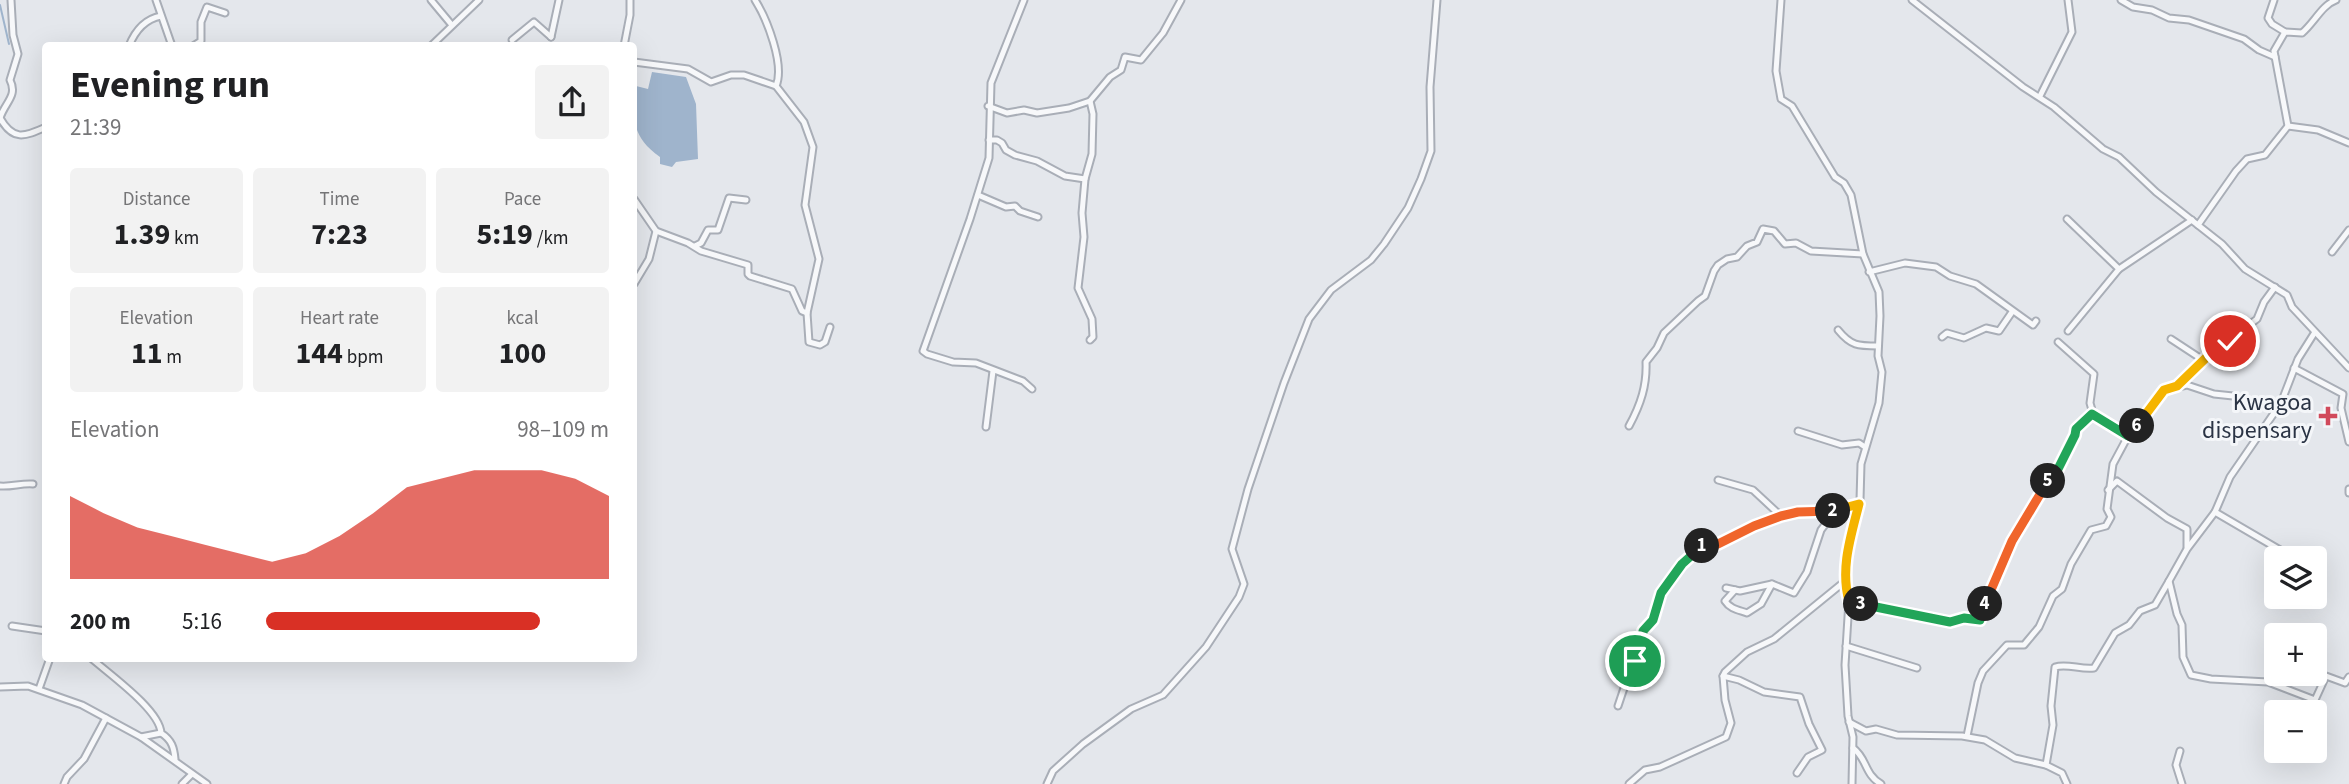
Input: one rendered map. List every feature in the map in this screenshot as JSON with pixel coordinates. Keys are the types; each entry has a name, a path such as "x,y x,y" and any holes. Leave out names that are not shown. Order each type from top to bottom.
{"street":[{"path":"11,0 10,13 18,54 10,80 14,93 0,118 10,132 18,135 27,136 42,129"},
{"path":"199,42 201,22 206,7 203,0"},
{"path":"431,0 451,24"},
{"path":"435,42 479,0"},
{"path":"512,40 534,22 551,37 559,0"},
{"path":"625,42 631,15 630,0"},
{"path":"755,0 771,33 779,76 776,86"},
{"path":"1024,0 991,83 988,106 989,158 923,351 953,362 976,363 1023,382 1032,389"},
{"path":"988,106 1007,113 1024,110 1037,113 1069,108 1090,101 1110,77 1120,72 1125,57 1141,60 1149,52 1181,0"},
{"path":"1047,784 1053,771 1083,744 1131,709 1163,695 1206,647 1239,597 1244,584 1232,549 1248,489 1308,319 1331,290 1371,260 1408,208 1422,180 1431,151 1430,75 1437,0"},
{"path":"1781,0 1776,71 1781,99 1792,106 1835,177 1844,183 1851,195 1863,254 1869,272 1877,281 1879,292 1878,346 1882,372 1879,403 1861,464 1859,504 1844,582 1849,601 1845,665 1853,748 1852,784"},
{"path":"1912,0 2023,88 2040,96 2104,149 2119,157 2156,192 2222,244 2245,269 2287,295 2292,307 2348,366"},
{"path":"2040,96 2072,32 2068,0"},
{"path":"2121,0 2133,7 2152,10 2169,18 2189,19 2244,39 2275,57"},
{"path":"2274,0 2268,18 2272,24 2285,32 2302,33 2313,24 2330,2 2336,0"},
{"path":"157,3 171,42"},
{"path":"131,42 157,3"},
{"path":"206,7 225,13"},
{"path":"148,20 161,16"},
{"path":"2198,225 2235,171 2247,159 2265,155 2288,126 2274,51 2285,32"},
{"path":"637,63 688,69 711,82 731,75 744,75 776,86 804,122 813,147 805,205 819,259 807,313 808,339 812,345 825,342 830,327"},
{"path":"1090,101 1093,114 1092,154 1084,179 1084,232 1078,288 1092,319 1093,337 1090,340"},
{"path":"2288,126 2318,130 2349,143"},
{"path":"989,140 997,140 1015,155 1037,161 1065,176 1084,179"},
{"path":"978,195 1006,206 1015,206 1020,211 1038,217"},
{"path":"695,246 701,243 708,230 718,230 729,198 746,200"},
{"path":"637,202 656,231 695,246 701,251 748,265 750,276 792,289 802,311 807,313"},
{"path":"2067,219 2119,269"},
{"path":"2068,331 2119,269 2192,220"},
{"path":"1629,426 1643,396 1648,376 1646,362 1657,348 1660,339 1705,296 1718,265 1737,257 1747,246 1757,242 1763,229 1774,231 1785,244 1796,243 1811,251 1863,254"},
{"path":"2332,252 2349,230"},
{"path":"637,279 649,259 656,231"},
{"path":"1869,272 1905,263 1937,267 1950,276 1976,284 2033,325 2036,321"},
{"path":"2177,386 2203,360 2257,319 2264,302 2275,287"},
{"path":"1942,337 1947,333 1964,338 1986,328 2000,331 2012,312"},
{"path":"1838,330 1847,342 1861,346 1878,346"},
{"path":"2046,765 2053,725 2050,706 2055,667 2061,665 2095,668 2115,633 2129,625 2140,611 2155,605 2187,549 2215,512 2230,477 2281,402 2294,368 2315,332"},
{"path":"2171,339 2203,360"},
{"path":"2058,342 2094,374 2090,403 2092,414 2128,436"},
{"path":"2294,368 2343,394 2341,408 2349,442"},
{"path":"986,427 993,371"},
{"path":"1967,737 1983,671 2007,645 2024,645 2039,627 2051,599 2062,589 2071,564 2091,530 2106,526 2111,517 2107,509 2113,464 2128,436 2164,390 2177,386 2196,386 2250,403 2281,402"},
{"path":"1849,601 1950,622 1964,618 1980,620 2012,541 2045,484 2057,471 2076,429 2092,414"},
{"path":"1798,431 1842,445 1859,443 1865,447"},
{"path":"1718,480 1753,490 1781,516"},
{"path":"2108,489 2117,481 2167,518 2187,529 2187,549"},
{"path":"0,486 33,484"},
{"path":"1618,706 1631,667 1641,654 1643,631 1653,620 1661,593 1682,564 1703,546 1718,544 1781,516 1798,512 1836,510 1859,504"},
{"path":"1726,588 1735,590 1772,584 1794,593 1807,572 1821,530 1836,510"},
{"path":"2215,512 2273,546"},
{"path":"2169,581 2182,625 2183,657 2191,675 2211,679 2267,682 2315,700 2326,676 2345,683 2349,677"},
{"path":"1629,784 1645,770 1726,737 1731,723 1723,676 1747,652 1774,639 1844,582"},
{"path":"1735,590 1725,601 1726,604 1747,613 1761,604 1772,584"},
{"path":"12,626 42,630"},
{"path":"1846,646 1917,668"},
{"path":"39,690 49,662"},
{"path":"95,662 152,713 161,724 161,733"},
{"path":"1723,676 1764,692 1800,696 1809,724 1822,750 1808,757 1797,774"},
{"path":"0,687 28,686 82,705 141,737 207,784"},
{"path":"64,784 67,776 84,759 106,718"},
{"path":"1849,722 1866,731 1876,729 1897,735 1985,740 2015,758 2046,765 2062,774 2067,784"},
{"path":"141,737 161,733 174,747 175,760"},
{"path":"1853,748 1861,756 1870,777 1881,784"},
{"path":"2180,751 2176,765 2182,784"},
{"path":"182,784 191,774"},
{"path":"67,776 71,784"}],"water":[{"path":"652,72 686,77 696,104 698,159 676,162 672,167 660,164 660,157 639,135 637,86 648,89"}],"waterway":[{"path":"0,5 9,44"}],"place":[{"name":"Kwagoa dispensary","path":"2328,416"}],"route":[{"path":"1635,661 1641,654 1643,631 1653,620 1661,593 1686,559 1703,546 1718,544 1781,516 1798,512 1818,513 1859,504 1844,573 1849,601 1950,622 1964,618 1980,620 2012,541 2045,484 2057,471 2076,429 2092,414 2128,436 2164,390 2177,386 2212,352 2230,341"}]}
